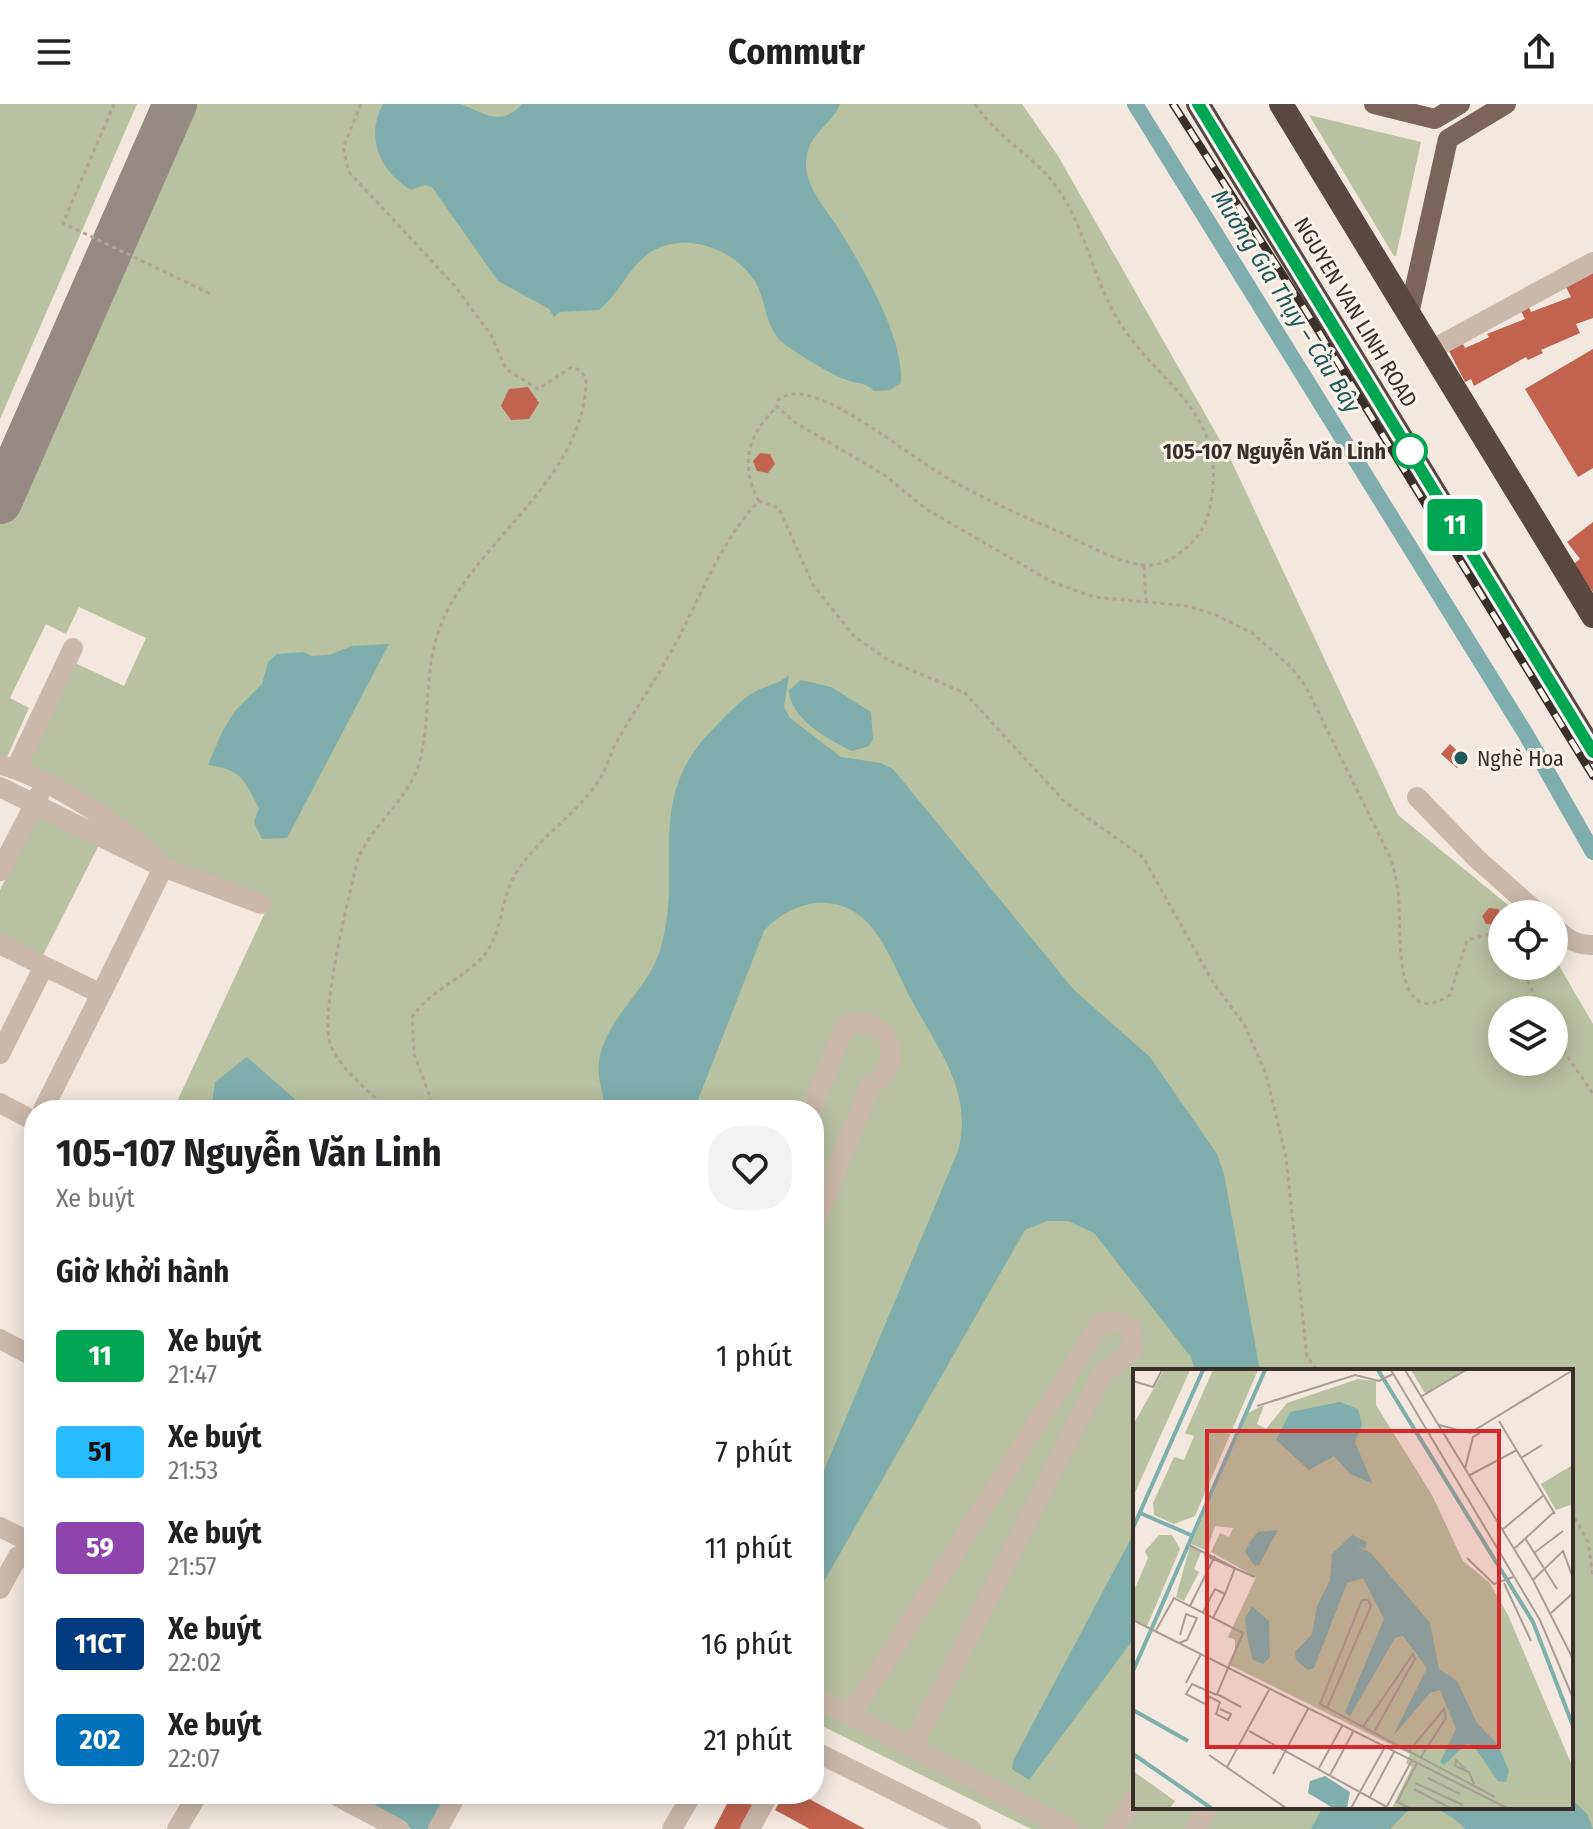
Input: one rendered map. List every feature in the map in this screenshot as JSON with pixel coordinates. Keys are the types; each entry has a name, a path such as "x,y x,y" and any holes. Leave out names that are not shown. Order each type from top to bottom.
{"highway":[{"name":"NGUYEN VAN LINH ROAD","path":"1198,104 1593,752"},
{"name":"NGUYEN VAN LINH ROAD","path":"1281,104 1593,616"}],"main road":[{"path":"1374,104 1435,119 1448,139 1409,314"},
{"path":"1435,119 1460,104"},
{"path":"1448,139 1506,104"}],"street":[{"path":"1431,350 1593,262"},
{"path":"48,1100 162,875 152,853 129,833 8,766 73,648"},
{"path":"0,871 44,784"},
{"path":"0,787 160,866 261,904"},
{"path":"1417,797 1476,858 1523,900"},
{"path":"1568,939 1593,945"},
{"path":"0,944 101,994"},
{"path":"0,1054 44,966"},
{"path":"815,1100 845,1026 865,1022 884,1032 893,1051 892,1062 888,1071 871,1084 824,1200"},
{"path":"0,1103 24,1116"},
{"path":"851,1715 1101,1323 1121,1321 1132,1329 1133,1350 1102,1374 912,1747"},
{"path":"0,1339 24,1352"},
{"path":"0,1527 24,1539"},
{"path":"0,1589 18,1556 24,1558"},
{"path":"824,1701 1069,1829"},
{"path":"824,1756 969,1829"},
{"path":"1114,1829 1133,1801"},
{"path":"177,1829 192,1804"},
{"path":"352,1804 399,1829"},
{"path":"438,1829 452,1804"},
{"path":"672,1829 686,1804"},
{"path":"750,1829 764,1804"},
{"path":"1195,1829 1207,1809"}],"path":[{"path":"114,104 63,223 213,295"},
{"path":"361,104 343,148 349,172 454,285 491,335 506,369 538,389 572,367 581,371 586,379 576,425 548,480 476,565 443,618 426,679 420,761 358,858 332,988 328,1033 338,1059 379,1100"},
{"path":"975,104 990,126 1034,163 1069,205 1114,313 1146,359 1182,392 1211,444 1213,485 1209,513 1201,532 1185,550 1168,560 1144,566 1086,545 989,501 827,402 806,394 787,394 778,400 777,407 752,438 747,456 751,482 759,501 779,508 789,523 813,585 854,636 888,660 965,693 1064,801 1143,857 1214,984 1244,1024 1266,1074 1286,1157 1305,1350 1316,1369"},
{"path":"777,407 796,423 883,474 926,509 1020,566 1072,592 1146,600 1216,615 1252,633 1292,668 1306,687 1391,859 1398,883 1401,970 1408,989 1420,1001 1433,1003 1450,995 1467,940 1488,935"},
{"path":"431,1100 414,1054 412,1017 427,998 464,974 487,952 496,937 501,908 515,875 538,843 578,806 603,773 615,746 658,678 720,557 759,501"},
{"path":"1144,566 1146,600"},
{"path":"1568,1057 1593,1094"},
{"path":"1573,1515 1588,1542 1593,1576"}],"green space":[{"path":"0,104 137,104 0,419"},
{"path":"183,104 1022,104 1058,156 1229,456 1398,815 1502,900 1488,900 1488,980 1567,980 1593,1024 1593,1829 1031,1829 824,1727 824,1100 178,1100 270,902 164,860 25,763 73,662 124,686 146,638 79,607 66,634 46,624 10,698 29,708 7,757 0,759 0,524"},
{"path":"1309,115 1421,142 1396,256 1394,256"},
{"path":"39,812 100,843 41,959 0,938 0,890"}],"water":[{"path":"383,104 459,104 498,117 506,116 522,104 840,104 809,146 807,174 817,198 847,242 879,302 896,344 901,383 890,390 874,391 832,374 796,352 773,331 758,287 750,274 725,253 694,243 662,246 648,254 599,310 560,312 554,317 549,309 498,281 432,187 425,185 411,190 391,173 376,141 375,129"},
{"path":"389,644 287,838 262,839 254,822 259,808 245,783 235,773 208,765 235,711 262,684 268,662 277,654 303,652 312,656 329,655 352,646"},
{"path":"789,675 784,707 790,718 841,757 881,763 893,769 1074,990 1150,1057 1217,1154 1224,1174 1260,1369 1194,1369 1191,1357 1094,1233 1068,1221 1047,1221 1025,1230 824,1582 824,1470 958,1151 962,1130 961,1110 951,1072 873,929 848,908 818,903 789,911 764,931 698,1100 603,1100 598,1068 609,1032 646,979 660,950 667,920 672,810 678,784 690,757 732,709 756,691"},
{"path":"801,680 831,687 871,712 873,739 869,746 852,751 822,735 803,719 791,700 789,690"},
{"path":"247,1057 296,1100 212,1100 215,1082"},
{"path":"1133,1535 1133,1640 1029,1780 1012,1769 1013,1761"},
{"path":"1573,1800 1587,1814 1593,1829 1465,1829 1448,1815 1433,1809 1573,1809"},
{"path":"368,1804 444,1804 429,1829 411,1829"},
{"path":"1322,1809 1414,1809 1407,1811 1390,1829 1311,1829"}],"building":[{"path":"1593,271 1593,318 1576,324 1580,333 1541,350 1543,353 1528,360 1526,357 1474,386 1471,379 1465,382 1449,351 1463,344 1465,348 1489,337 1487,334 1525,319 1520,309 1528,305 1531,312 1571,297 1565,285"},
{"path":"1593,349 1593,468 1578,477 1525,389"},
{"path":"528,387 539,403 529,419 511,420 501,406 509,389"},
{"path":"760,453 770,454 775,464 768,473 757,471 753,461"},
{"path":"1593,522 1593,592 1572,565 1580,559 1567,542"},
{"path":"1450,744 1466,759 1457,768 1441,754"},
{"path":"1488,909 1488,924 1486,924 1482,916"},
{"path":"727,1804 754,1806 742,1829 714,1829"},
{"path":"778,1804 819,1804 865,1829 810,1829 775,1810"}],"waterway":[{"name":"Mương Gia Thụy – Cầu Bây","path":"1135,104 1527,736 1593,852"}],"taxiway":[{"path":"0,502 175,104"}],"railway":[{"path":"1173,104 1313,322 1593,776"}],"bus line":[{"name":"11","path":"1198,104 1593,752"}],"place":[{"name":"105-107 Nguyễn Văn Linh","path":"1410,451"},
{"name":"Nghè Hoa","path":"1461,758"}]}
